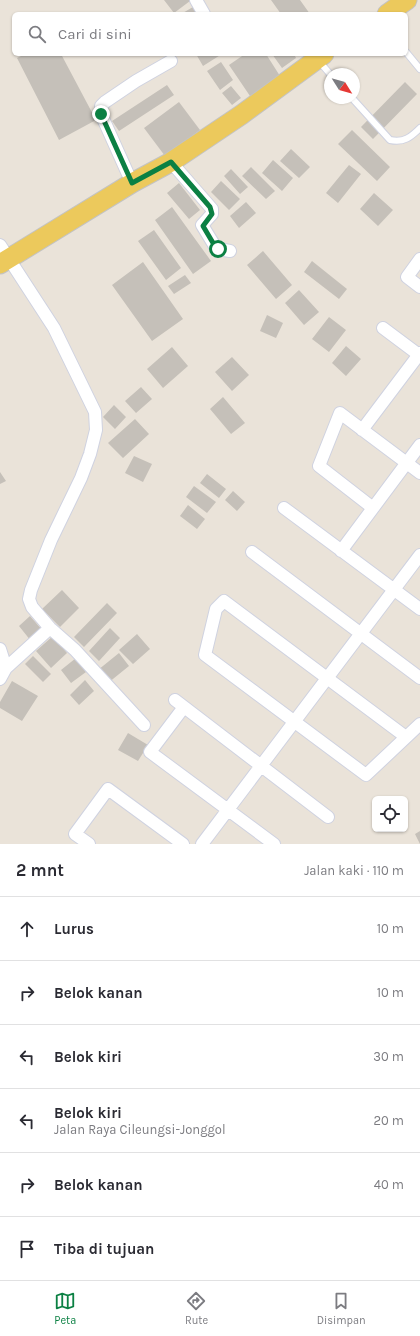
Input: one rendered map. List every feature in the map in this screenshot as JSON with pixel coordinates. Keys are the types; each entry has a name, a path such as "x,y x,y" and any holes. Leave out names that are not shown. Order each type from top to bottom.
{"main road":[{"path":"3,256 171,162 241,115 320,56"}],"street":[{"path":"196,0 203,12"},
{"path":"132,183 101,114 101,106 104,102 136,81 171,61"},
{"path":"171,162 212,209 212,214 202,225 216,248 230,251"},
{"path":"3,256 54,328 95,412 96,430 82,478 50,540 29,599 32,607 50,628 74,650 144,725"},
{"path":"420,259 406,277 420,287"},
{"path":"362,430 419,354 383,328"},
{"path":"373,508 319,466 340,413 420,473"},
{"path":"341,551 420,445"},
{"path":"284,508 420,609"},
{"path":"252,552 420,678"},
{"path":"202,844 420,555"},
{"path":"406,737 224,601 216,609 204,655 366,775 420,724"},
{"path":"0,678 6,668 50,628"},
{"path":"0,649 6,668"},
{"path":"274,844 150,752 179,704 328,816"},
{"path":"89,844 75,834 108,789 183,844"}],"lane":[{"path":"408,54 420,69"},
{"path":"320,56 327,68"},
{"path":"357,104 390,140 402,141 410,138 420,128"}],"building":[{"path":"164,0 190,1 175,12 173,12"},
{"path":"271,0 300,0 309,12 280,12"},
{"path":"193,7 197,12 184,12"},
{"path":"21,56 62,56 96,120 59,140 17,58"},
{"path":"197,56 219,56 203,66"},
{"path":"242,56 267,56 280,76 250,96 229,65"},
{"path":"273,56 295,56 296,58 282,68"},
{"path":"221,62 233,80 220,90 207,71"},
{"path":"405,82 417,94 373,139 361,127"},
{"path":"167,85 174,95 119,131 112,121"},
{"path":"231,86 241,98 232,105 222,93"},
{"path":"179,102 200,130 165,156 144,128"},
{"path":"352,130 390,167 377,181 338,144"},
{"path":"291,149 310,167 299,178 280,161"},
{"path":"273,160 293,178 282,191 262,173"},
{"path":"349,165 361,174 338,203 326,193"},
{"path":"251,167 275,191 266,199 242,176"},
{"path":"231,169 248,187 240,194 224,176"},
{"path":"221,181 240,199 229,210 211,192"},
{"path":"179,183 200,210 189,219 167,193"},
{"path":"374,193 393,210 378,226 360,209"},
{"path":"246,202 256,213 239,228 230,216"},
{"path":"172,207 211,261 193,274 155,220"},
{"path":"154,230 181,268 166,280 138,241"},
{"path":"263,251 292,285 276,299 247,265"},
{"path":"312,261 347,289 339,299 304,272"},
{"path":"143,262 183,319 152,341 112,285"},
{"path":"185,275 191,283 174,294 168,286"},
{"path":"299,290 319,312 304,325 285,303"},
{"path":"267,315 283,323 276,338 260,331"},
{"path":"329,317 346,330 329,352 312,339"},
{"path":"346,346 361,359 346,376 332,363"},
{"path":"172,347 188,366 163,388 147,369"},
{"path":"232,357 249,375 232,391 215,372"},
{"path":"141,387 152,399 136,413 125,401"},
{"path":"223,397 245,423 231,434 210,409"},
{"path":"114,405 126,417 115,429 103,417"},
{"path":"135,419 149,434 123,458 108,443"},
{"path":"134,456 152,464 143,482 125,473"},
{"path":"0,472 6,481 0,484"},
{"path":"207,474 226,489 219,498 200,483"},
{"path":"194,486 216,502 207,513 186,497"},
{"path":"233,491 245,502 237,511 225,500"},
{"path":"188,505 205,519 197,529 180,516"},
{"path":"62,590 79,608 60,627 42,609"},
{"path":"107,603 117,613 84,647 74,637"},
{"path":"30,616 43,631 31,641 19,626"},
{"path":"110,628 120,638 99,661 89,651"},
{"path":"137,634 150,649 133,664 119,650"},
{"path":"53,636 67,653 51,668 36,651"},
{"path":"119,653 129,666 108,683 98,670"},
{"path":"33,656 51,674 43,682 25,664"},
{"path":"76,658 86,672 71,683 61,670"},
{"path":"85,680 94,691 79,705 70,695"},
{"path":"12,681 38,696 22,721 0,708 0,702"},
{"path":"128,733 148,745 138,761 118,750"},
{"path":"420,831 420,844 415,834"}],"route":[{"path":"101,114 132,183 171,162 212,209 211,216 203,224 203,226 218,249"}]}
